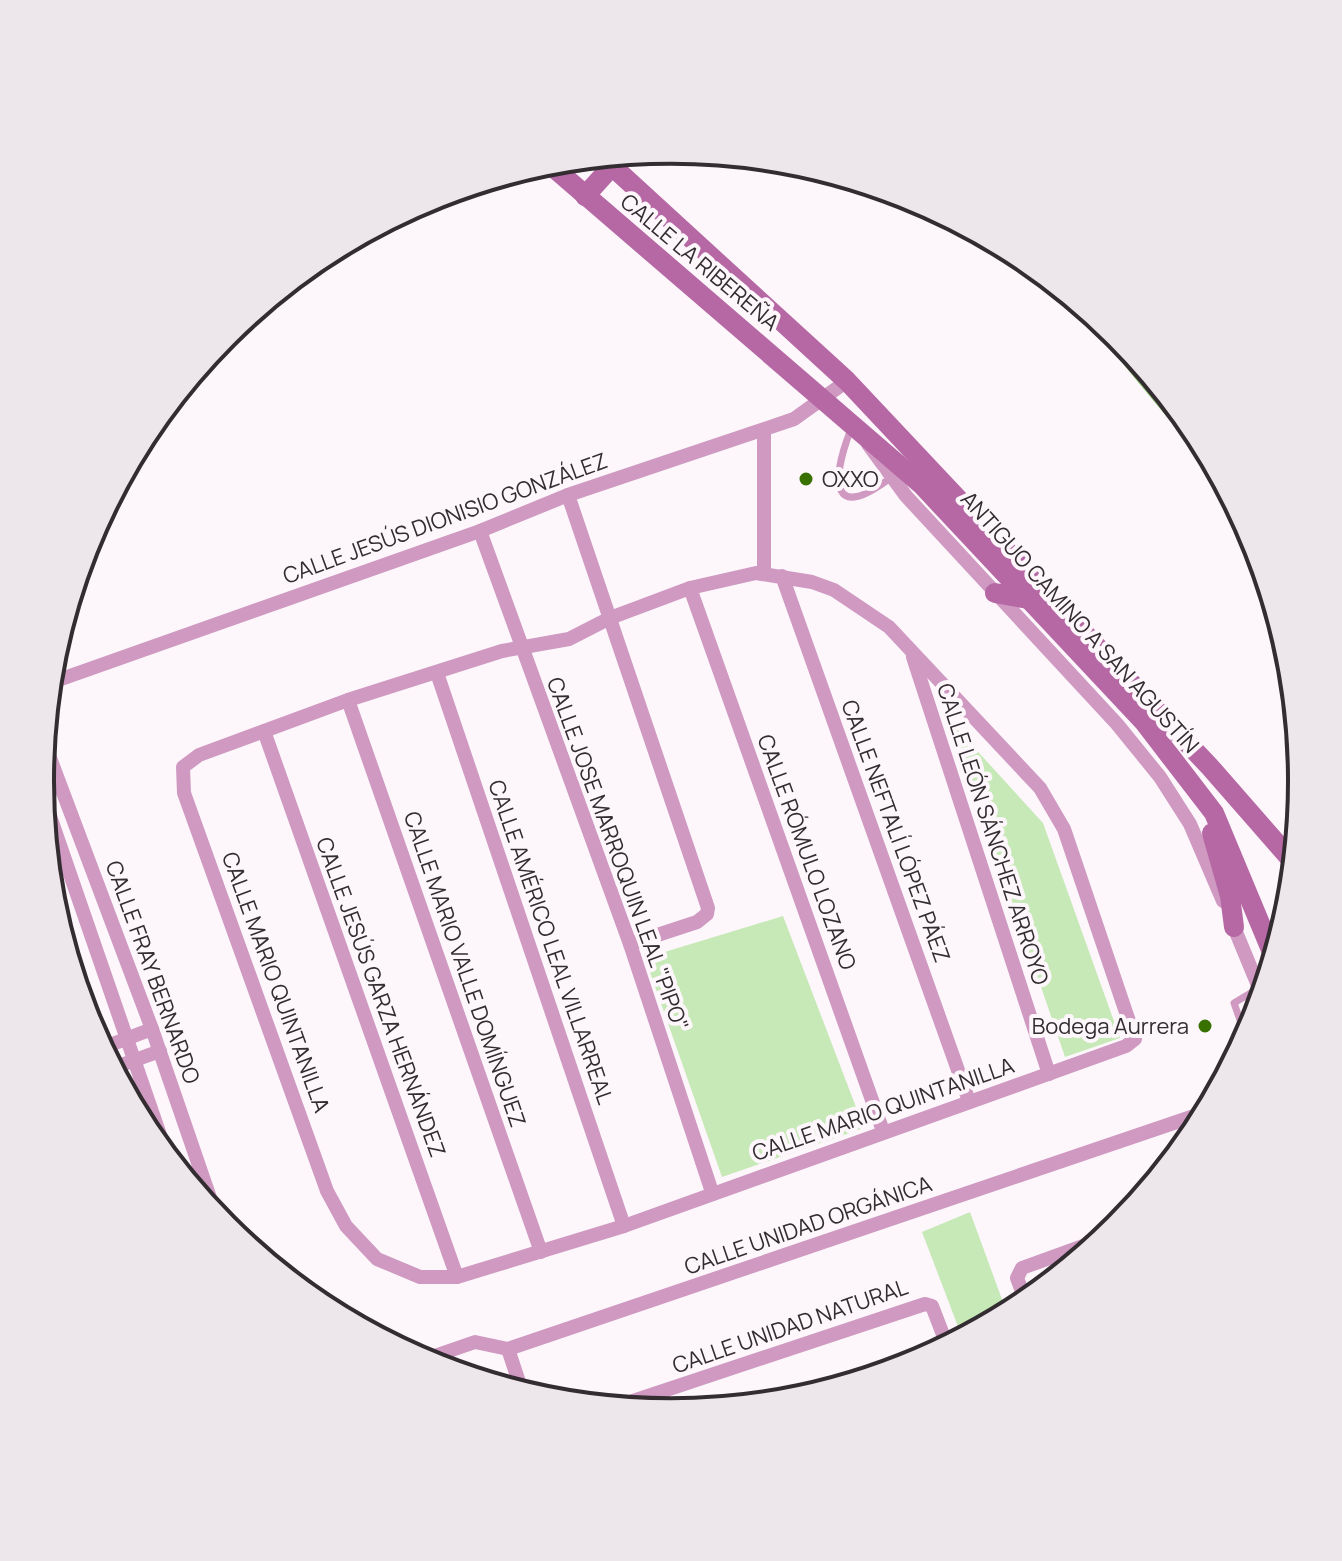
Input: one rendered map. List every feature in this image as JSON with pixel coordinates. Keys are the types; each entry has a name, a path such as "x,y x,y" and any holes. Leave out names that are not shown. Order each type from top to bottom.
{"street":[{"name":"CALLE LA RIBEREÑA","path":"612,167 847,381"},
{"path":"585,196 602,168"},
{"name":"CALLE LA RIBEREÑA","path":"560,174 823,398"},
{"name":"CALLE JESÚS DIONISIO GONZÁLEZ","path":"63,678 480,531 568,495 794,419 847,381"},
{"name":"ANTIGUO CAMINO A SAN AGUSTÍN","path":"847,381 1210,767 1284,852"},
{"name":"ANTIGUO CAMINO A SAN AGUSTÍN","path":"823,398 1028,599 1144,722 1187,775 1226,837 1267,940"},
{"path":"764,430 764,574"},
{"path":"897,473 995,593 1117,724 1176,798 1255,978"},
{"path":"568,495 708,908 707,914 697,922 630,944"},
{"name":"CALLE JOSE MARROQUIN LEAL \"PIPO\"","path":"480,531 630,944 712,1192"},
{"name":"CALLE MARIO QUINTANILLA","path":"764,574 812,582 861,606 889,627 1040,788 1064,829 1135,1039 1130,1044 1049,1074 624,1226 457,1277 420,1277 377,1259 340,1215 327,1191 184,793 183,767 192,759 348,700 520,648 569,639 610,618 690,588 725,578 764,574"},
{"name":"CALLE NEFTALÍ LÓPEZ PÁEZ","path":"782,576 969,1101"},
{"name":"CALLE RÓMULO LOZANO","path":"690,588 883,1131"},
{"path":"995,593 1028,599"},
{"name":"CALLE LEÓN SÁNCHEZ ARROYO","path":"911,653 1049,1074"},
{"name":"CALLE AMÉRICO LEAL VILLARREAL","path":"437,673 624,1226"},
{"name":"CALLE MARIO VALLE DOMÍNGUEZ","path":"348,700 541,1252"},
{"name":"CALLE JESÚS GARZA HERNÁNDEZ","path":"264,731 457,1277"},
{"name":"CALLE FRAY BERNARDO","path":"54,769 152,1029 206,1186"},
{"path":"1187,775 1222,863 1234,927"},
{"name":"CALLE FRAY BERNARDO","path":"56,833 154,1117"},
{"path":"114,1044 152,1029"},
{"path":"124,1064 160,1051"},
{"name":"CALLE UNIDAD ORGÁNICA","path":"442,1353 475,1342 508,1349 1187,1119"},
{"path":"1021,1289 1017,1278 1027,1265 1071,1250"},
{"name":"CALLE UNIDAD NATURAL","path":"646,1397 930,1304 943,1335"},
{"path":"508,1349 518,1378"}],"lane":[{"path":"860,433 841,456 837,482 843,494 854,499 868,496 897,473"},
{"path":"1240,1019 1234,1003 1249,997"}],"green space":[{"path":"950,721 1043,823 1120,1038 1065,1057"},
{"path":"783,916 864,1128 722,1177 645,958"},
{"path":"970,1212 1003,1301 958,1326 922,1232"}],"place":[{"name":"OXXO","path":"806,479"},
{"name":"Bodega Aurrera","path":"1205,1026"}]}
